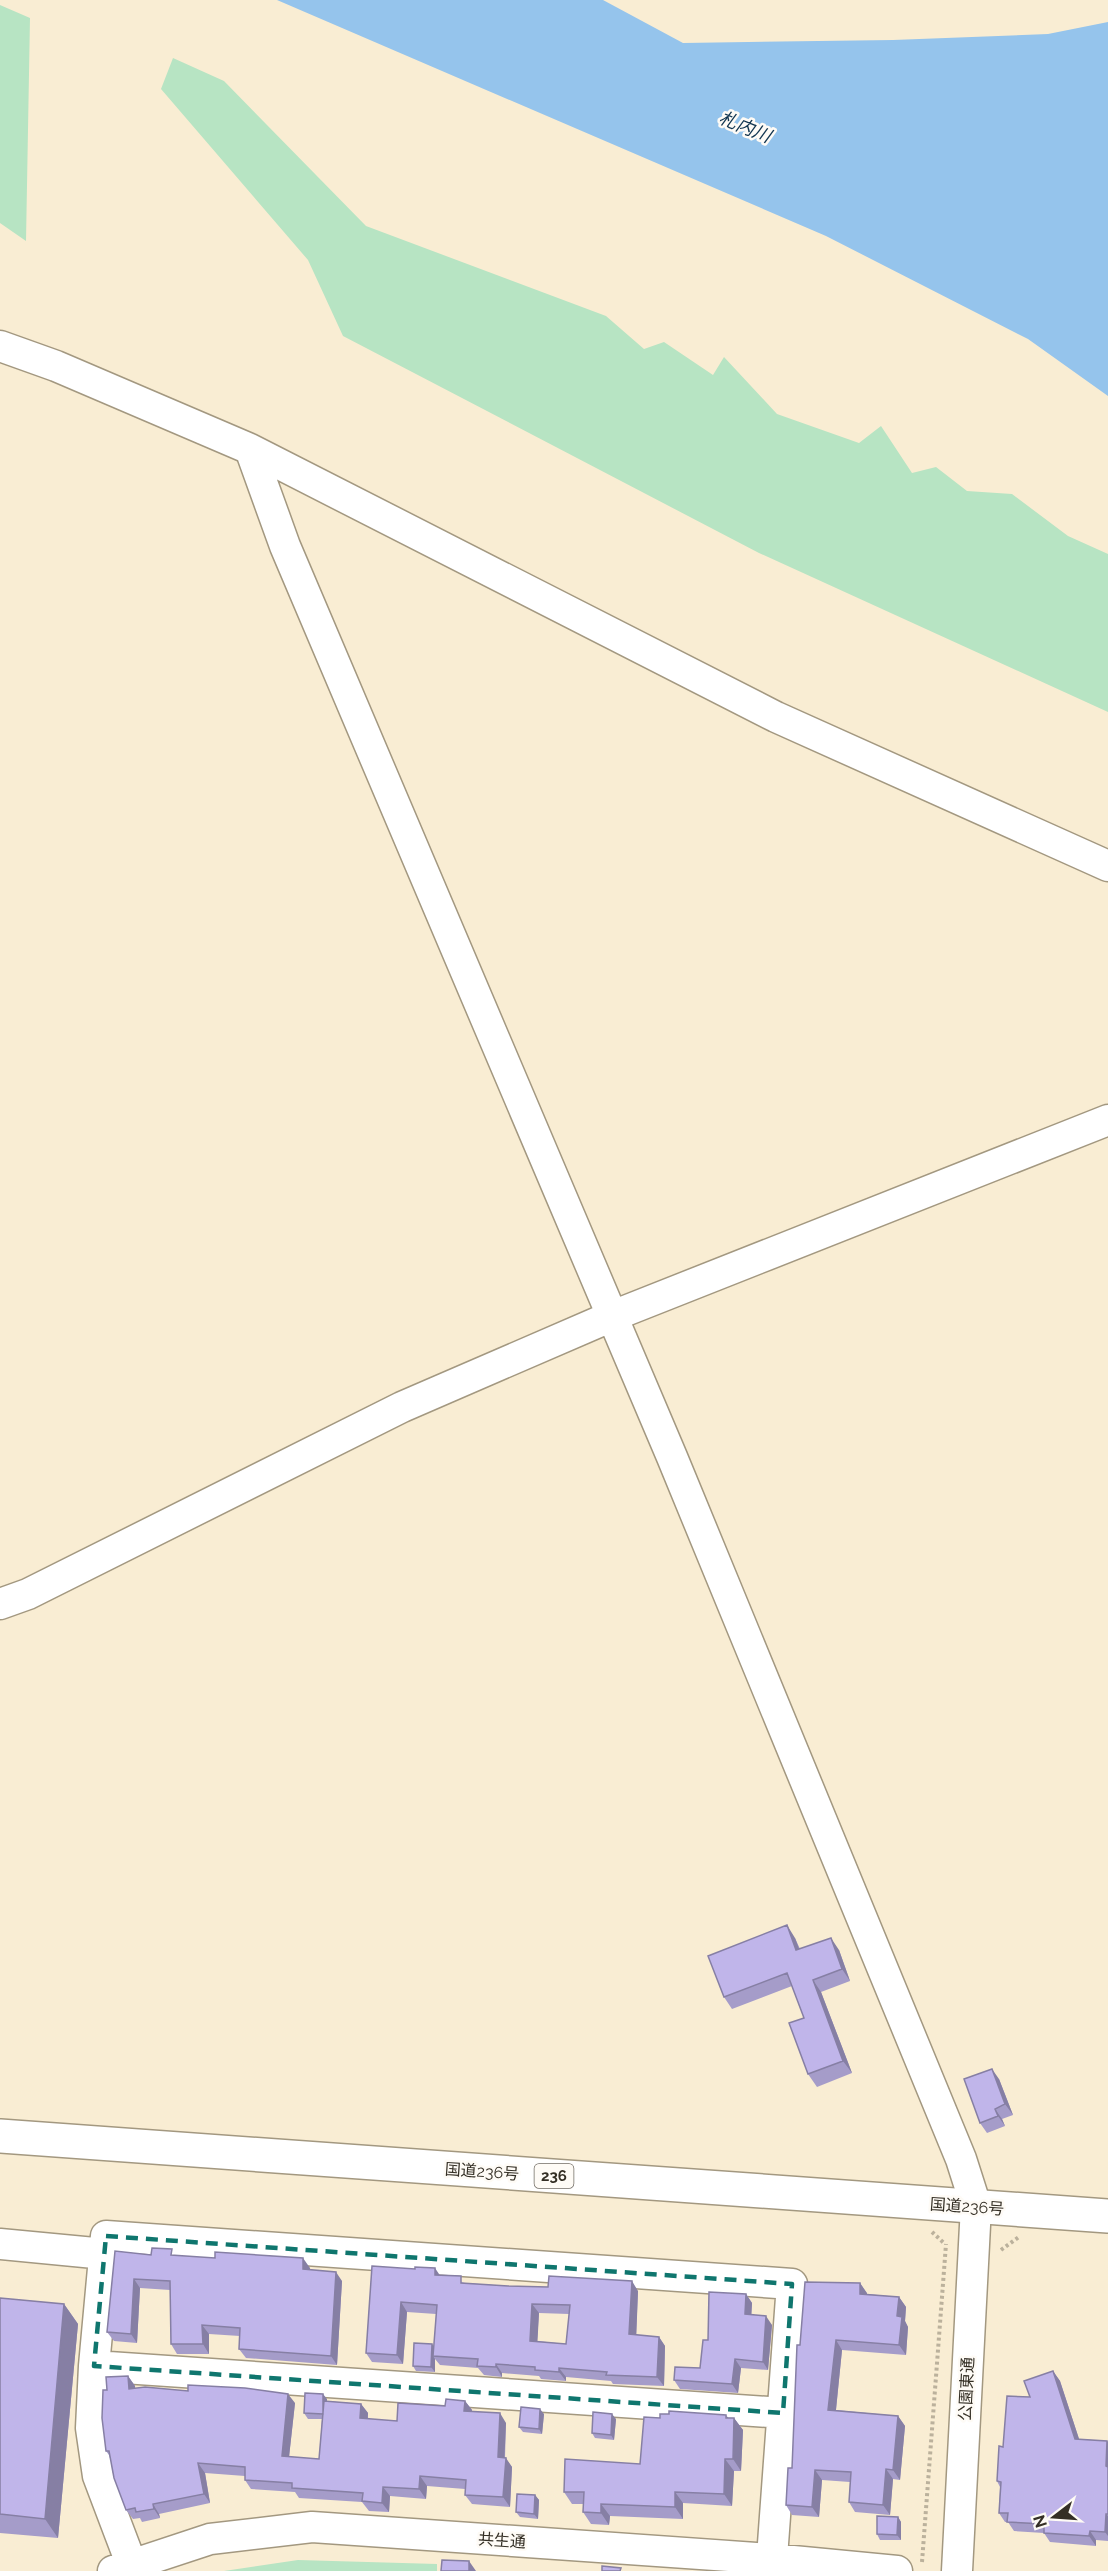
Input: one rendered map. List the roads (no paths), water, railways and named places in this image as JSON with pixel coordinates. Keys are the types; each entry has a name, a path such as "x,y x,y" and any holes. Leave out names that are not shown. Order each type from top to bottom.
{"highway":[{"name":"国道236号","path":"0,2136 1108,2216"}],"street":[{"path":"0,346 56,366 250,449 776,717 1108,867"},
{"path":"250,449 285,546 610,1317 672,1457 961,2159 976,2206"},
{"path":"0,1604 28,1594 402,1407 610,1317 1108,1120"},
{"name":"公園東通","path":"957,2571 976,2206"},
{"path":"126,2568 98,2476 91,2428 94,2366 106,2236 792,2284 772,2565"},
{"path":"0,2244 105,2254"},
{"path":"94,2366 783,2414"},
{"name":"共生通","path":"126,2568 210,2539 312,2527 772,2565 897,2571"}],"water":[{"name":"札内川","path":"277,0 603,0 683,43 893,40 1048,34 1108,22 1108,396 1028,339 826,236"}]}
